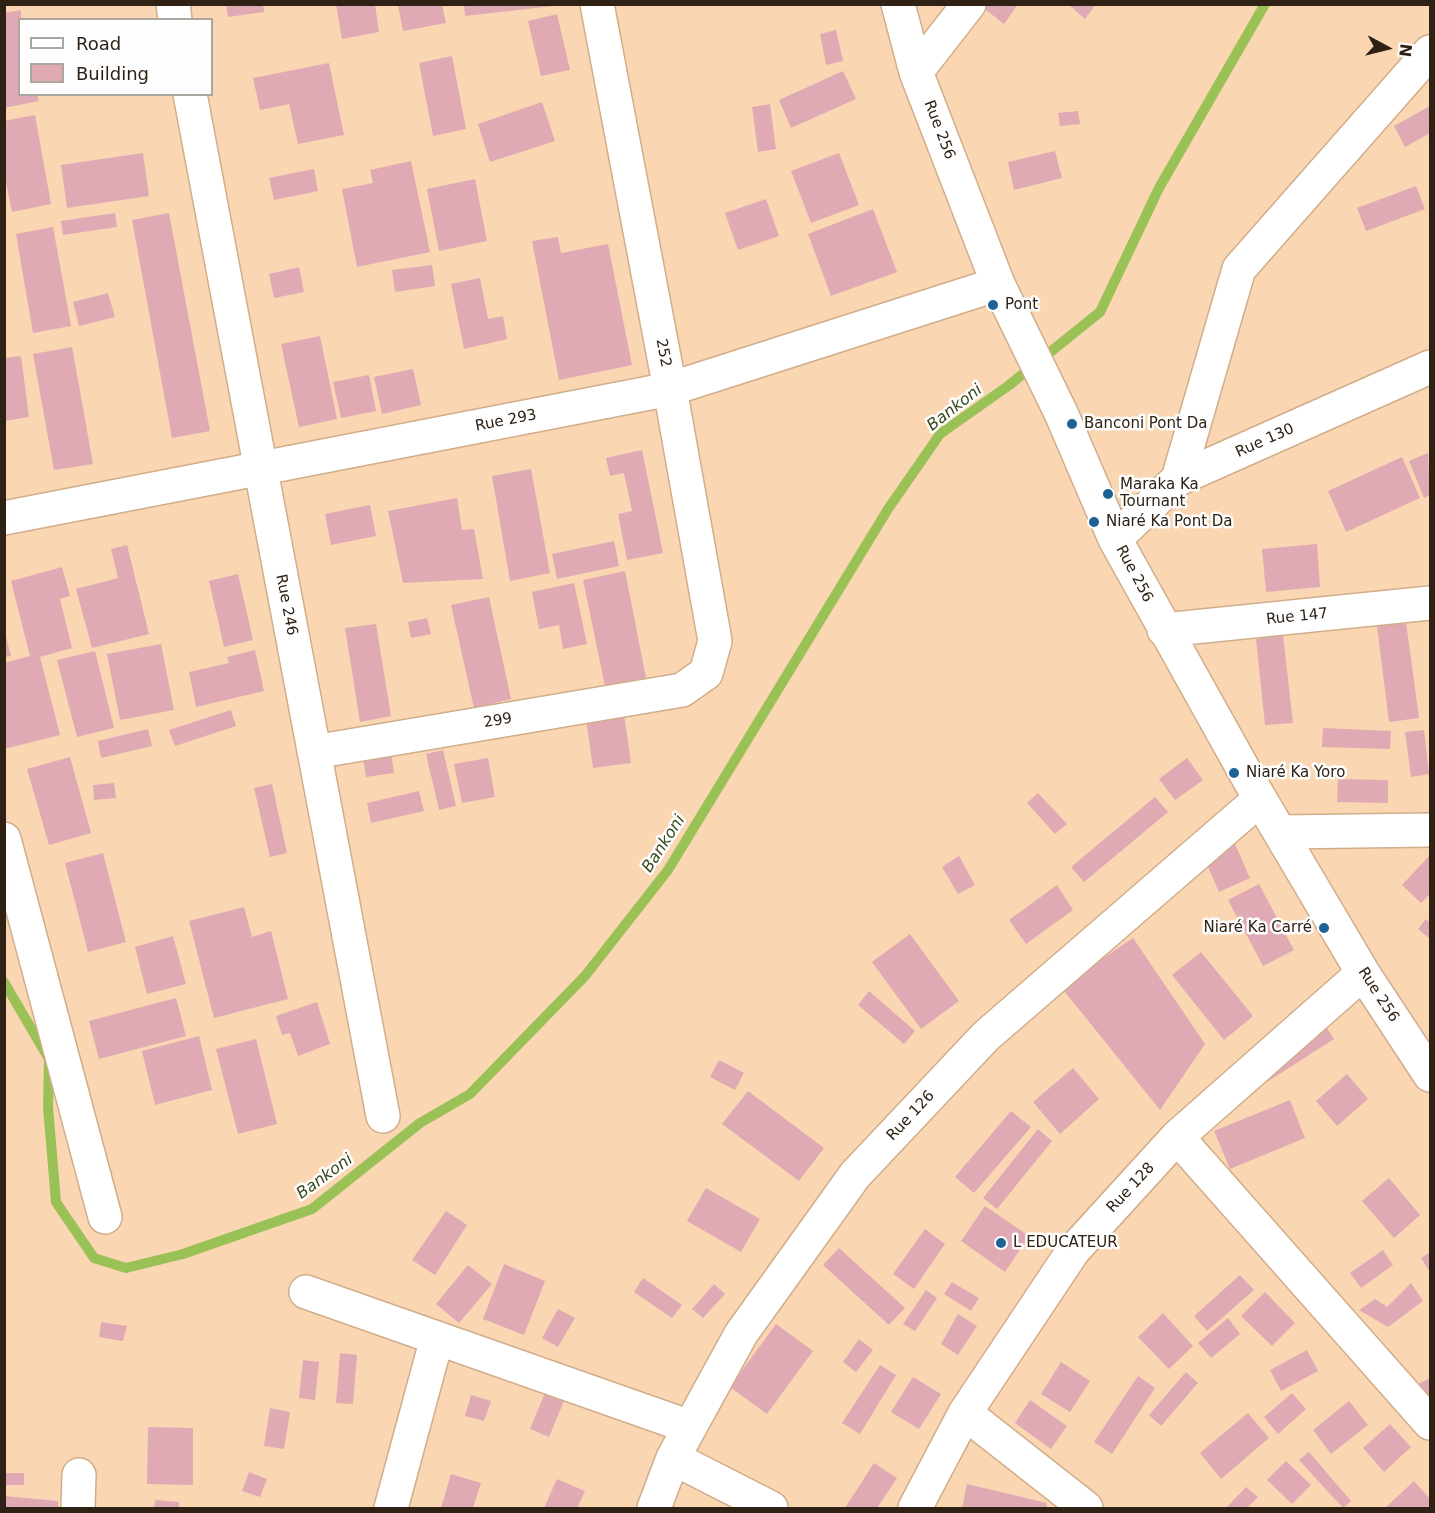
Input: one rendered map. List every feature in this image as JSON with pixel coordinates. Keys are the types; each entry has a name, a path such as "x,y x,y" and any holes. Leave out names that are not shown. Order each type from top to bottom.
{"street":[{"name":"252","path":"597,4 715,641 706,673 682,690"},
{"name":"Rue 256","path":"898,4 916,72 998,284 1061,413 1115,539 1260,799 1363,973 1431,1075"},
{"path":"916,72 969,4"},
{"path":"1178,479 1239,269 1431,52"},
{"name":"Rue 246","path":"190,96 383,1116"},
{"name":"Rue 293","path":"4,518 670,389 998,284"},
{"name":"Rue 130","path":"1115,539 1178,479 1431,368"},
{"name":"Rue 147","path":"1164,630 1431,603"},
{"name":"299","path":"314,752 682,690"},
{"name":"Rue 126","path":"654,1509 673,1458 741,1334 855,1175 986,1036 1260,799"},
{"path":"1281,832 1431,830"},
{"path":"4,838 105,1217"},
{"name":"Rue 128","path":"915,1509 965,1413 1073,1251 1178,1137 1363,973"},
{"path":"1178,1137 1431,1423"},
{"path":"306,1292 690,1427"},
{"path":"390,1509 437,1338"},
{"path":"965,1413 1086,1509"},
{"path":"673,1458 771,1509"},
{"path":"78,1509 79,1475"}],"building":[{"path":"226,4 263,4 264,12 228,17"},
{"path":"336,4 375,4 379,32 342,39"},
{"path":"464,4 554,4 554,6 465,16"},
{"path":"984,4 1018,4 1004,24 982,7"},
{"path":"1068,4 1096,4 1085,19"},
{"path":"398,5 442,5 446,23 403,31"},
{"path":"21,10 21,18 18,18 18,96 38,96 39,101 4,108 4,13"},
{"path":"557,14 570,70 541,76 528,21"},
{"path":"836,30 843,61 826,65 820,34"},
{"path":"452,56 466,129 433,136 419,63"},
{"path":"329,63 344,135 298,144 289,104 260,110 253,78"},
{"path":"843,71 856,99 791,128 779,100"},
{"path":"542,102 555,141 490,162 478,124"},
{"path":"770,104 776,149 758,152 752,107"},
{"path":"1430,106 1430,133 1405,147 1394,126"},
{"path":"1078,111 1080,124 1060,126 1058,113"},
{"path":"35,115 51,204 12,212 4,172 4,121"},
{"path":"1055,151 1062,178 1014,190 1008,162"},
{"path":"143,153 149,196 67,208 61,165"},
{"path":"839,153 859,205 811,223 791,171"},
{"path":"411,161 430,252 357,267 342,189 373,183 370,170"},
{"path":"314,169 318,191 274,200 269,178"},
{"path":"475,179 487,241 439,251 427,189"},
{"path":"1416,186 1425,209 1366,231 1357,208"},
{"path":"766,199 779,236 738,250 725,213"},
{"path":"873,209 897,272 831,296 808,234"},
{"path":"115,213 117,227 63,235 61,221"},
{"path":"169,213 210,431 172,438 132,220"},
{"path":"53,227 71,326 33,333 16,234"},
{"path":"558,237 561,253 608,244 632,365 559,380 532,241"},
{"path":"432,265 435,286 395,292 392,270"},
{"path":"299,267 304,292 274,298 269,274"},
{"path":"480,278 488,319 503,316 507,339 464,349 451,284"},
{"path":"108,293 115,317 79,326 73,302"},
{"path":"320,336 337,419 299,427 281,344"},
{"path":"72,347 93,464 54,470 33,354"},
{"path":"21,356 29,417 4,421 4,358"},
{"path":"413,369 421,405 382,414 374,377"},
{"path":"369,375 376,411 341,418 333,382"},
{"path":"642,450 663,553 627,560 618,514 632,511 624,473 610,476 606,458"},
{"path":"1428,453 1430,495 1424,498 1409,461"},
{"path":"1402,457 1420,498 1346,532 1328,491"},
{"path":"531,469 550,573 510,581 492,476"},
{"path":"457,498 462,530 474,529 483,579 403,583 388,511"},
{"path":"370,505 376,536 331,545 325,514"},
{"path":"614,541 619,566 557,579 552,554"},
{"path":"1317,544 1320,587 1266,592 1262,549"},
{"path":"127,545 149,634 92,648 76,589 118,578 111,549"},
{"path":"62,567 70,596 60,599 72,648 40,657 60,735 4,749 4,663 30,656 11,581"},
{"path":"625,571 647,683 606,691 583,580"},
{"path":"238,574 253,640 224,647 209,581"},
{"path":"574,583 587,644 563,649 559,625 539,629 532,592"},
{"path":"489,597 511,699 474,708 451,605"},
{"path":"427,618 431,634 411,638 408,622"},
{"path":"1406,622 1419,718 1389,722 1377,626"},
{"path":"376,624 391,716 360,722 345,628"},
{"path":"4,634 11,656 4,657"},
{"path":"1283,635 1293,723 1265,725 1256,639"},
{"path":"161,644 174,710 120,720 107,654"},
{"path":"255,650 264,691 196,707 189,672 229,663 227,657"},
{"path":"95,651 114,728 77,737 57,660"},
{"path":"231,710 236,726 175,746 169,730"},
{"path":"624,714 631,763 593,768 586,719"},
{"path":"1323,728 1391,731 1390,749 1322,747"},
{"path":"148,729 152,746 101,758 98,741"},
{"path":"1424,730 1429,774 1411,777 1405,732"},
{"path":"443,750 456,806 439,810 426,754"},
{"path":"391,753 394,773 366,777 363,757"},
{"path":"70,757 91,833 49,845 27,769"},
{"path":"488,758 495,797 462,803 454,764"},
{"path":"1187,758 1203,780 1175,800 1159,779"},
{"path":"1338,779 1388,780 1388,803 1337,802"},
{"path":"114,783 116,798 94,800 93,785"},
{"path":"272,784 287,853 270,857 254,788"},
{"path":"419,791 424,811 371,823 367,803"},
{"path":"1038,793 1067,824 1055,834 1027,803"},
{"path":"1155,797 1168,812 1084,882 1071,867"},
{"path":"1235,844 1250,878 1219,892 1204,858"},
{"path":"103,853 126,942 88,952 65,863"},
{"path":"1430,855 1430,894 1421,903 1402,885"},
{"path":"959,856 975,885 958,894 942,867"},
{"path":"1259,884 1294,950 1263,966 1228,900"},
{"path":"1057,885 1073,910 1026,944 1009,920"},
{"path":"244,907 252,937 271,931 288,999 214,1018 189,921"},
{"path":"1426,919 1430,923 1430,939 1418,929"},
{"path":"910,934 959,1001 921,1029 872,962"},
{"path":"173,936 186,984 147,994 135,947"},
{"path":"1133,938 1205,1044 1160,1110 1061,987"},
{"path":"1201,952 1253,1016 1224,1040 1172,975"},
{"path":"869,991 915,1031 904,1044 858,1005"},
{"path":"176,998 186,1036 99,1059 89,1021"},
{"path":"317,1002 330,1044 298,1056 290,1033 282,1035 276,1016"},
{"path":"1326,1027 1334,1039 1267,1082 1260,1072"},
{"path":"199,1036 212,1090 155,1105 142,1051"},
{"path":"256,1039 277,1124 238,1134 216,1049"},
{"path":"719,1060 744,1073 735,1090 710,1077"},
{"path":"1073,1068 1099,1099 1060,1134 1033,1102"},
{"path":"1347,1074 1368,1099 1337,1126 1316,1101"},
{"path":"748,1091 824,1148 799,1181 722,1124"},
{"path":"1290,1100 1305,1138 1230,1169 1214,1131"},
{"path":"1011,1111 1031,1127 974,1193 955,1177"},
{"path":"1038,1129 1052,1141 997,1209 983,1198"},
{"path":"1389,1178 1420,1215 1394,1238 1362,1201"},
{"path":"706,1188 760,1219 741,1252 687,1221"},
{"path":"985,1206 1029,1236 1005,1272 961,1241"},
{"path":"446,1211 467,1225 435,1275 412,1260"},
{"path":"925,1229 945,1244 914,1289 893,1274"},
{"path":"839,1248 905,1308 889,1325 823,1265"},
{"path":"1383,1250 1393,1265 1361,1288 1350,1273"},
{"path":"1430,1252 1430,1272 1421,1258"},
{"path":"504,1264 545,1281 524,1335 483,1319"},
{"path":"468,1265 492,1284 459,1323 436,1304"},
{"path":"1240,1275 1254,1290 1207,1331 1194,1316"},
{"path":"643,1278 682,1305 672,1318 634,1292"},
{"path":"952,1282 979,1298 971,1311 944,1294"},
{"path":"1411,1283 1423,1301 1388,1327 1359,1310 1375,1299 1387,1307"},
{"path":"714,1284 725,1294 703,1318 692,1309"},
{"path":"926,1290 937,1298 915,1331 903,1324"},
{"path":"1265,1292 1295,1323 1272,1346 1241,1316"},
{"path":"558,1309 575,1318 558,1347 542,1338"},
{"path":"1163,1313 1193,1346 1169,1369 1138,1337"},
{"path":"958,1314 977,1326 958,1355 941,1344"},
{"path":"1228,1318 1240,1334 1211,1358 1198,1343"},
{"path":"101,1322 127,1326 123,1341 99,1337"},
{"path":"776,1324 813,1351 767,1414 730,1387"},
{"path":"859,1339 873,1350 856,1372 843,1362"},
{"path":"1307,1350 1318,1371 1281,1391 1270,1370"},
{"path":"340,1353 357,1355 353,1404 336,1403"},
{"path":"303,1360 319,1362 315,1400 299,1398"},
{"path":"1061,1362 1090,1381 1070,1412 1041,1394"},
{"path":"880,1365 896,1375 860,1434 842,1423"},
{"path":"1186,1372 1198,1383 1161,1426 1149,1415"},
{"path":"1138,1376 1155,1388 1112,1454 1094,1442"},
{"path":"913,1377 941,1394 919,1429 891,1412"},
{"path":"1430,1378 1430,1399 1418,1384"},
{"path":"547,1388 566,1396 549,1437 530,1429"},
{"path":"1292,1393 1306,1409 1278,1434 1264,1417"},
{"path":"471,1395 491,1401 484,1421 465,1416"},
{"path":"1030,1400 1067,1426 1051,1449 1015,1423"},
{"path":"1349,1401 1368,1425 1331,1454 1313,1430"},
{"path":"270,1408 290,1412 284,1449 264,1446"},
{"path":"1248,1413 1269,1438 1221,1479 1200,1453"},
{"path":"1390,1424 1411,1447 1384,1472 1363,1448"},
{"path":"148,1427 193,1428 193,1485 147,1484"},
{"path":"1309,1452 1351,1501 1343,1508 1299,1460"},
{"path":"1286,1461 1311,1485 1292,1504 1267,1480"},
{"path":"874,1463 897,1478 877,1508 845,1508"},
{"path":"249,1472 267,1479 260,1497 242,1491"},
{"path":"5,1473 24,1473 24,1485 5,1485"},
{"path":"451,1474 481,1483 473,1508 441,1508"},
{"path":"557,1479 585,1491 577,1508 544,1508"},
{"path":"1414,1481 1430,1499 1430,1508 1385,1508"},
{"path":"967,1484 1047,1503 1046,1508 962,1508"},
{"path":"1246,1487 1258,1497 1247,1508 1226,1508"},
{"path":"5,1496 58,1501 58,1508 5,1508"},
{"path":"155,1500 179,1502 179,1508 154,1508"}],"waterway":[{"name":"Bankoni","path":"4,982 49,1059 48,1107 56,1202 94,1258 126,1268 183,1254 312,1209 420,1123 470,1094 585,976 668,870 888,509 940,434 1008,386 1100,312 1159,188 1265,4"}],"place":[{"name":"Pont","path":"993,305"},
{"name":"Banconi Pont Da","path":"1072,424"},
{"name":"Maraka Ka Tournant","path":"1108,494"},
{"name":"Niaré Ka Pont Da","path":"1094,522"},
{"name":"Niaré Ka Yoro","path":"1234,773"},
{"name":"Niaré Ka Carré","path":"1324,928"},
{"name":"L EDUCATEUR","path":"1001,1243"}]}
